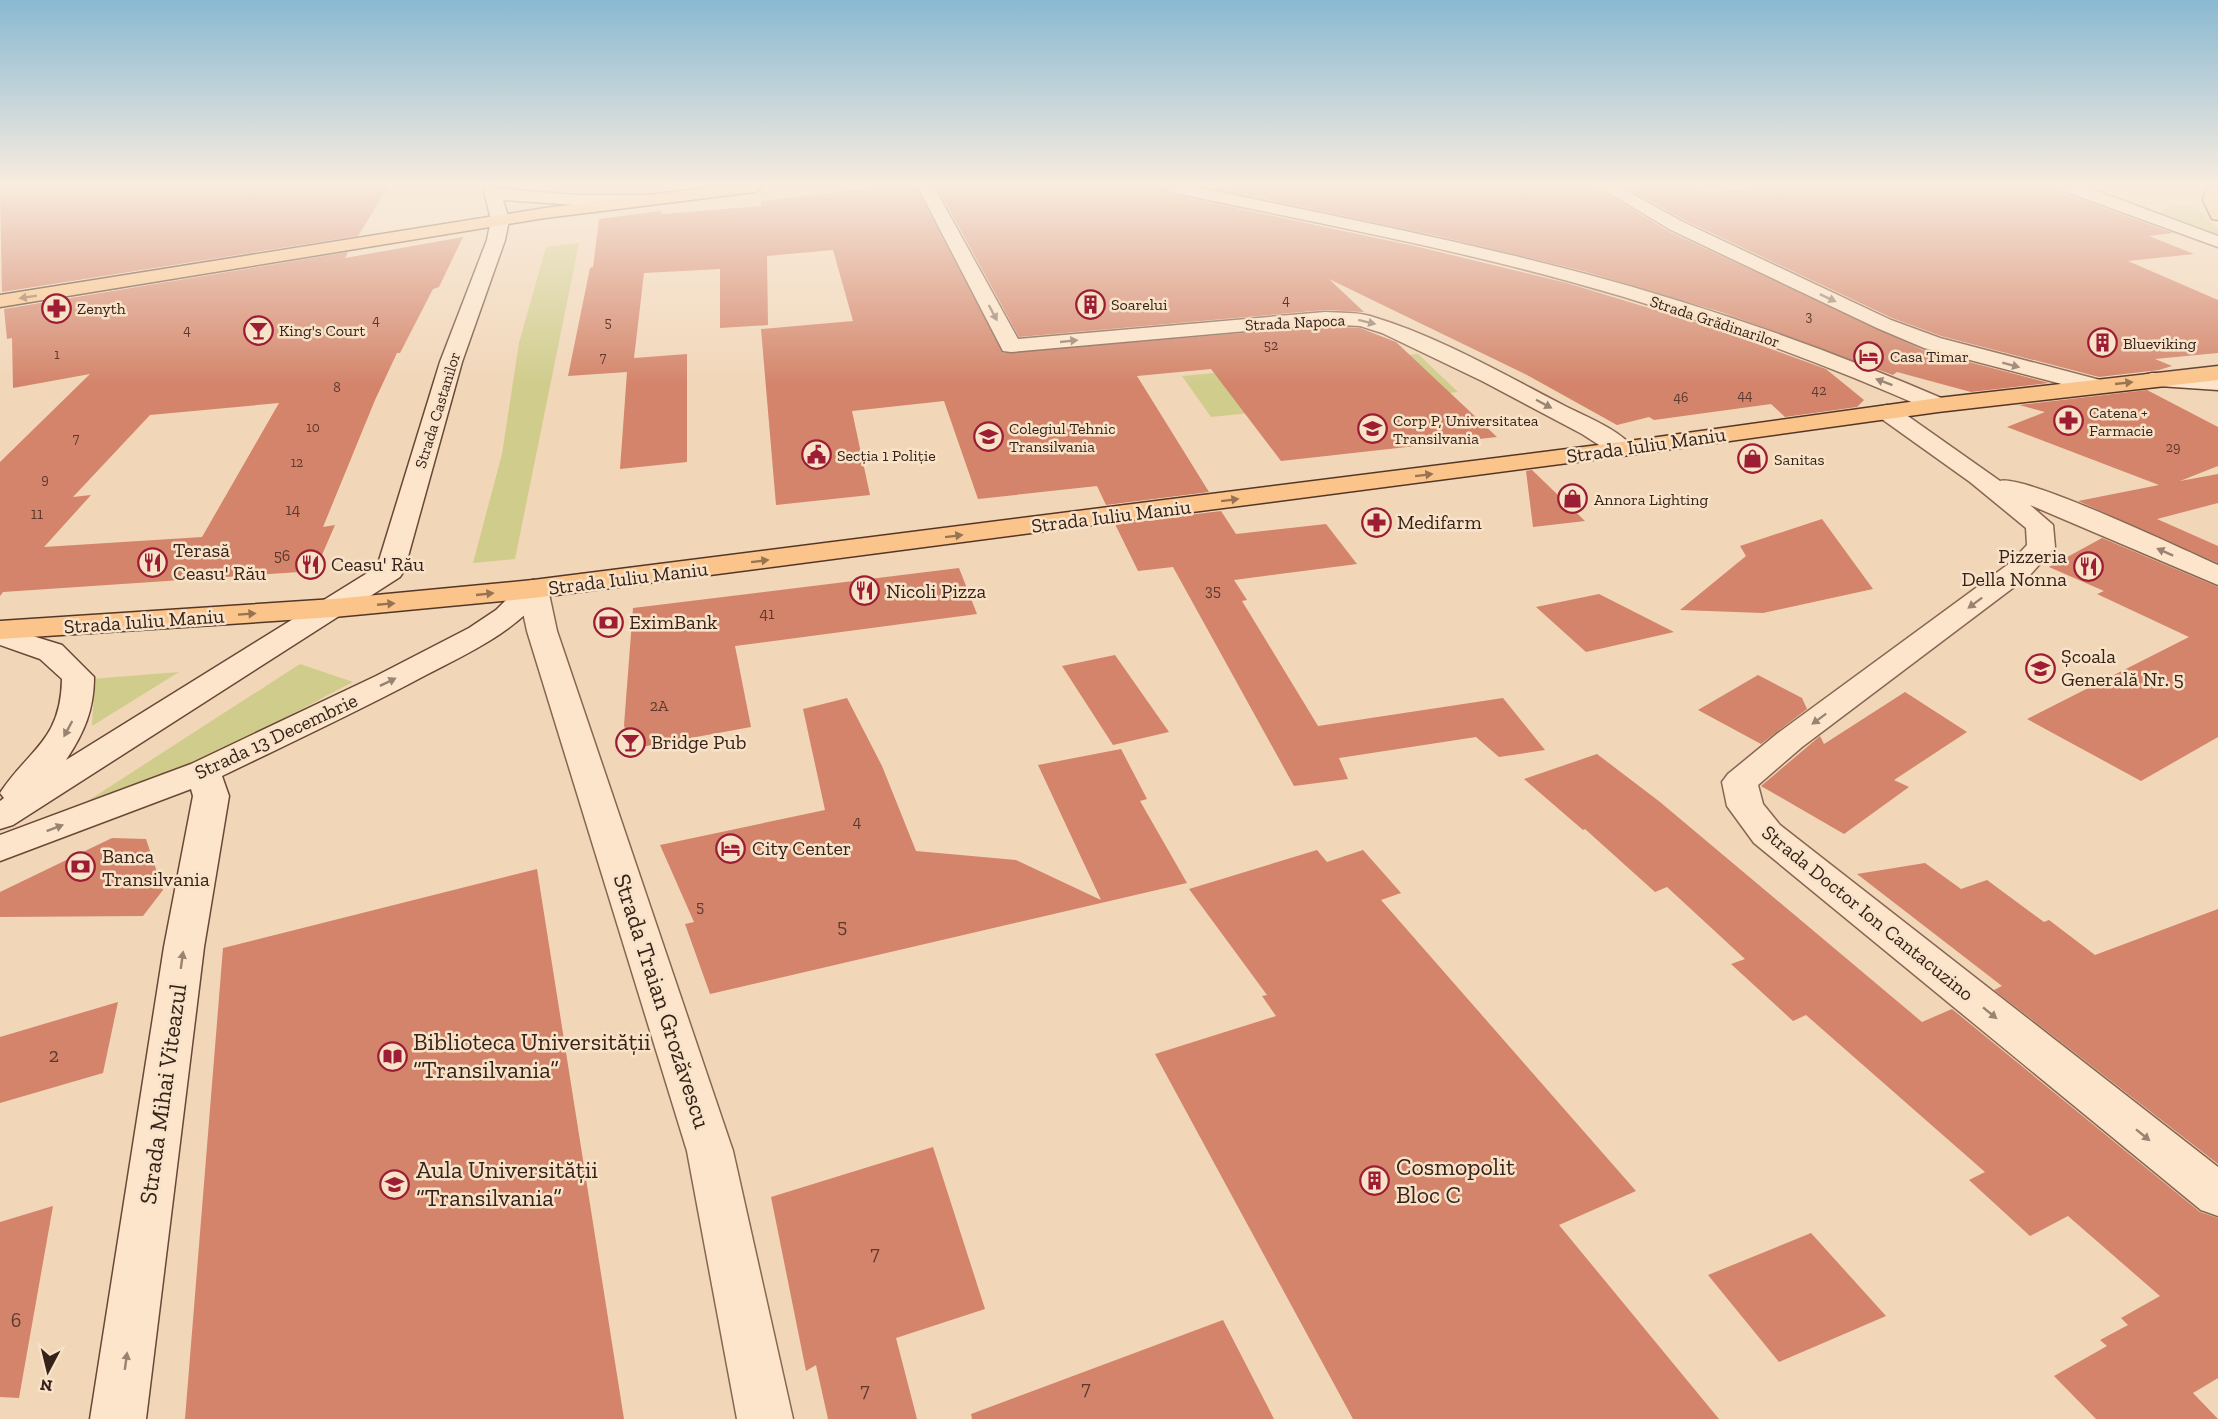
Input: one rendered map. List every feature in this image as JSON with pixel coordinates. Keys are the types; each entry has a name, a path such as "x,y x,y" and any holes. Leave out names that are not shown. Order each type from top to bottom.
{"main road":[{"path":"0,301 295,253"},
{"name":"Strada Iuliu Maniu","path":"0,630 334,608 533,590 1622,449 1938,405 2218,373"}],"street":[{"name":"Strada Castanilor","path":"334,608 390,572 451,362 491,253"},
{"name":"Strada Napoca","path":"961,253 1011,346 1325,318 1362,320 1389,329 1490,376 1591,429 1622,449"},
{"name":"Strada Grădinarilor","path":"1479,253 1596,284 1752,332 1938,405"},
{"path":"1734,253 1884,324 1932,343 2096,386"},
{"path":"2152,380 2218,384"},
{"path":"1887,412 1979,477 2038,525 2058,515 2080,514"},
{"path":"1979,477 2080,514 2218,576"},
{"name":"Strada Doctor Ion Cantacuzino","path":"2038,525 2041,547 2020,569 1790,740 1740,782 1745,806 1767,834 2218,1195"},
{"name":"Strada 13 Decembrie","path":"0,849 204,772 480,634 507,616 533,590"},
{"name":"Strada Traian Grozăvescu","path":"533,590 542,631 710,1151 765,1419"},
{"path":"0,817 334,608"},
{"path":"0,635 51,652 78,677 80,698 72,724 56,751 0,811"},
{"name":"Strada Mihai Viteazul","path":"118,1419 184,947 211,796 204,772"}],"shaded area":[{"path":"544,253 577,253 515,559 473,563 502,454 519,343"},
{"path":"1418,354 1458,392 1211,417 1182,376"},
{"path":"300,664 353,682 190,766 156,780 86,802"},
{"path":"179,672 92,726 94,693 91,679"}],"building":[{"path":"1,253 249,253 2,292"},
{"path":"347,253 345,258 372,253 455,253 439,287 433,289 400,353 397,353 375,400 323,527 335,525 315,571 3,592 0,596 0,462 90,374 13,388 12,338 7,339 4,309","holes":["279,403 202,537 44,547 91,495 73,497 150,415"]},
{"path":"595,253 798,253 767,256 768,325 720,328 720,269 644,273 634,358 687,354 687,462 620,469 627,372 568,376 590,268 593,267"},
{"path":"834,253 951,253 1003,353 1325,326 1360,328 1396,342 1497,437 1281,461 1211,369 1137,376 1209,492 1106,505 1097,486 978,499 944,401 852,411 870,495 776,505 761,329 853,321"},
{"path":"973,253 1445,253 1567,283 1705,325 1826,369 1864,400 1857,407 1785,417 1771,404 1654,420 1649,417 1617,425 1527,375 1329,279 1364,312 1325,310 1019,337"},
{"path":"1509,253 1715,253 1923,350 2049,383 1971,392 1897,372 1893,375 1721,312 1583,271"},
{"path":"1755,253 2192,253 2194,254 2128,261 2218,300 2218,353 2155,359 2172,366 2159,370 2099,377 1941,336 1892,318"},
{"path":"2147,390 2218,427 2218,466 2180,481 2218,474 2218,503 2157,519 2218,546 2218,563 2078,501 2159,485 2007,427 2045,412 2019,405"},
{"path":"1532,470 1585,521 1533,527 1526,471"},
{"path":"1221,511 1236,534 1326,524 1357,564 1234,580 1247,600 1242,601 1318,726 1503,698 1545,750 1499,757 1476,737 1339,758 1348,779 1294,786 1173,567 1138,571 1115,524"},
{"path":"1822,519 1873,589 1763,613 1680,610 1746,556 1740,546"},
{"path":"2102,538 2218,587 2218,737 2141,781 2027,719 2189,637 2097,594 2104,591 2049,567"},
{"path":"959,568 977,614 735,646 751,727 630,749 624,725 633,608"},
{"path":"1599,594 1674,632 1586,652 1536,607"},
{"path":"1115,655 1169,732 1113,745 1062,666"},
{"path":"1758,675 1802,698 1807,709 1761,744 1698,710"},
{"path":"1905,692 1967,732 1894,780 1909,787 1844,834 1761,786 1820,736 1824,744"},
{"path":"847,698 882,766 916,851 1016,860 1101,900 1038,765 1121,749 1147,799 1140,801 1187,883 710,994 685,924 694,922 660,845 825,810 803,709"},
{"path":"1597,754 1660,802 1922,1022 1952,1009 2200,1212 2218,1218 2218,1378 2193,1393 2218,1419 2096,1419 2054,1376 2107,1346 2100,1340 2128,1325 2121,1318 2160,1296 2068,1216 2030,1236 1969,1180 1985,1172 1806,1015 1793,1021 1731,964 1745,959 1667,887 1655,892 1585,829 1583,830 1524,779"},
{"path":"112,838 146,839 163,890 143,916 0,917 0,892"},
{"name":"Cosmopolit Bloc C","path":"1317,850 1327,862 1363,850 1401,893 1381,900 1636,1191 1559,1225 1719,1419 1353,1419 1155,1054 1276,1016 1262,996 1267,995 1189,889"},
{"path":"1925,863 1961,889 1987,880 2044,922 2049,920 2095,955 2218,909 2218,1164 1994,990 2002,986 1857,874"},
{"name":"Aula Universității “Transilvania”","path":"537,869 624,1419 185,1419 223,948"},
{"path":"118,1002 103,1073 0,1103 0,1037"},
{"path":"933,1147 985,1309 896,1338 917,1419 828,1419 816,1365 806,1371 771,1197"},
{"path":"53,1206 19,1398 0,1397 0,1222"},
{"path":"1811,1233 1886,1316 1779,1362 1708,1275"},
{"path":"1223,1320 1274,1419 972,1419 971,1414"}],"place":[{"name":"Soarelui","path":"1090,304"},
{"name":"Zenyth","path":"56,308"},
{"name":"King's Court","path":"258,330"},
{"name":"Blueviking","path":"2102,343"},
{"name":"Casa Timar","path":"1869,356"},
{"name":"Catena + Farmacie","path":"2068,421"},
{"name":"Corp P, Universitatea Transilvania","path":"1372,429"},
{"name":"Colegiul Tehnic Transilvania","path":"988,437"},
{"name":"Secția 1 Poliție","path":"816,455"},
{"name":"Sanitas","path":"1753,459"},
{"name":"Annora Lighting","path":"1573,499"},
{"name":"Medifarm","path":"1376,522"},
{"name":"Terasă Ceasu' Rău","path":"152,562"},
{"name":"Ceasu' Rău","path":"310,564"},
{"name":"Pizzeria Della Nonna","path":"2088,567"},
{"name":"Nicoli Pizza","path":"865,591"},
{"name":"EximBank","path":"608,622"},
{"name":"Școala Generală Nr. 5","path":"2040,668"},
{"name":"Bridge Pub","path":"630,742"},
{"name":"City Center","path":"731,848"},
{"name":"Banca Transilvania","path":"81,867"},
{"name":"Biblioteca Universității “Transilvania”","path":"392,1056"},
{"name":"Cosmopolit Bloc C","path":"1375,1181"},
{"name":"Aula Universității “Transilvania”","path":"395,1184"}]}
